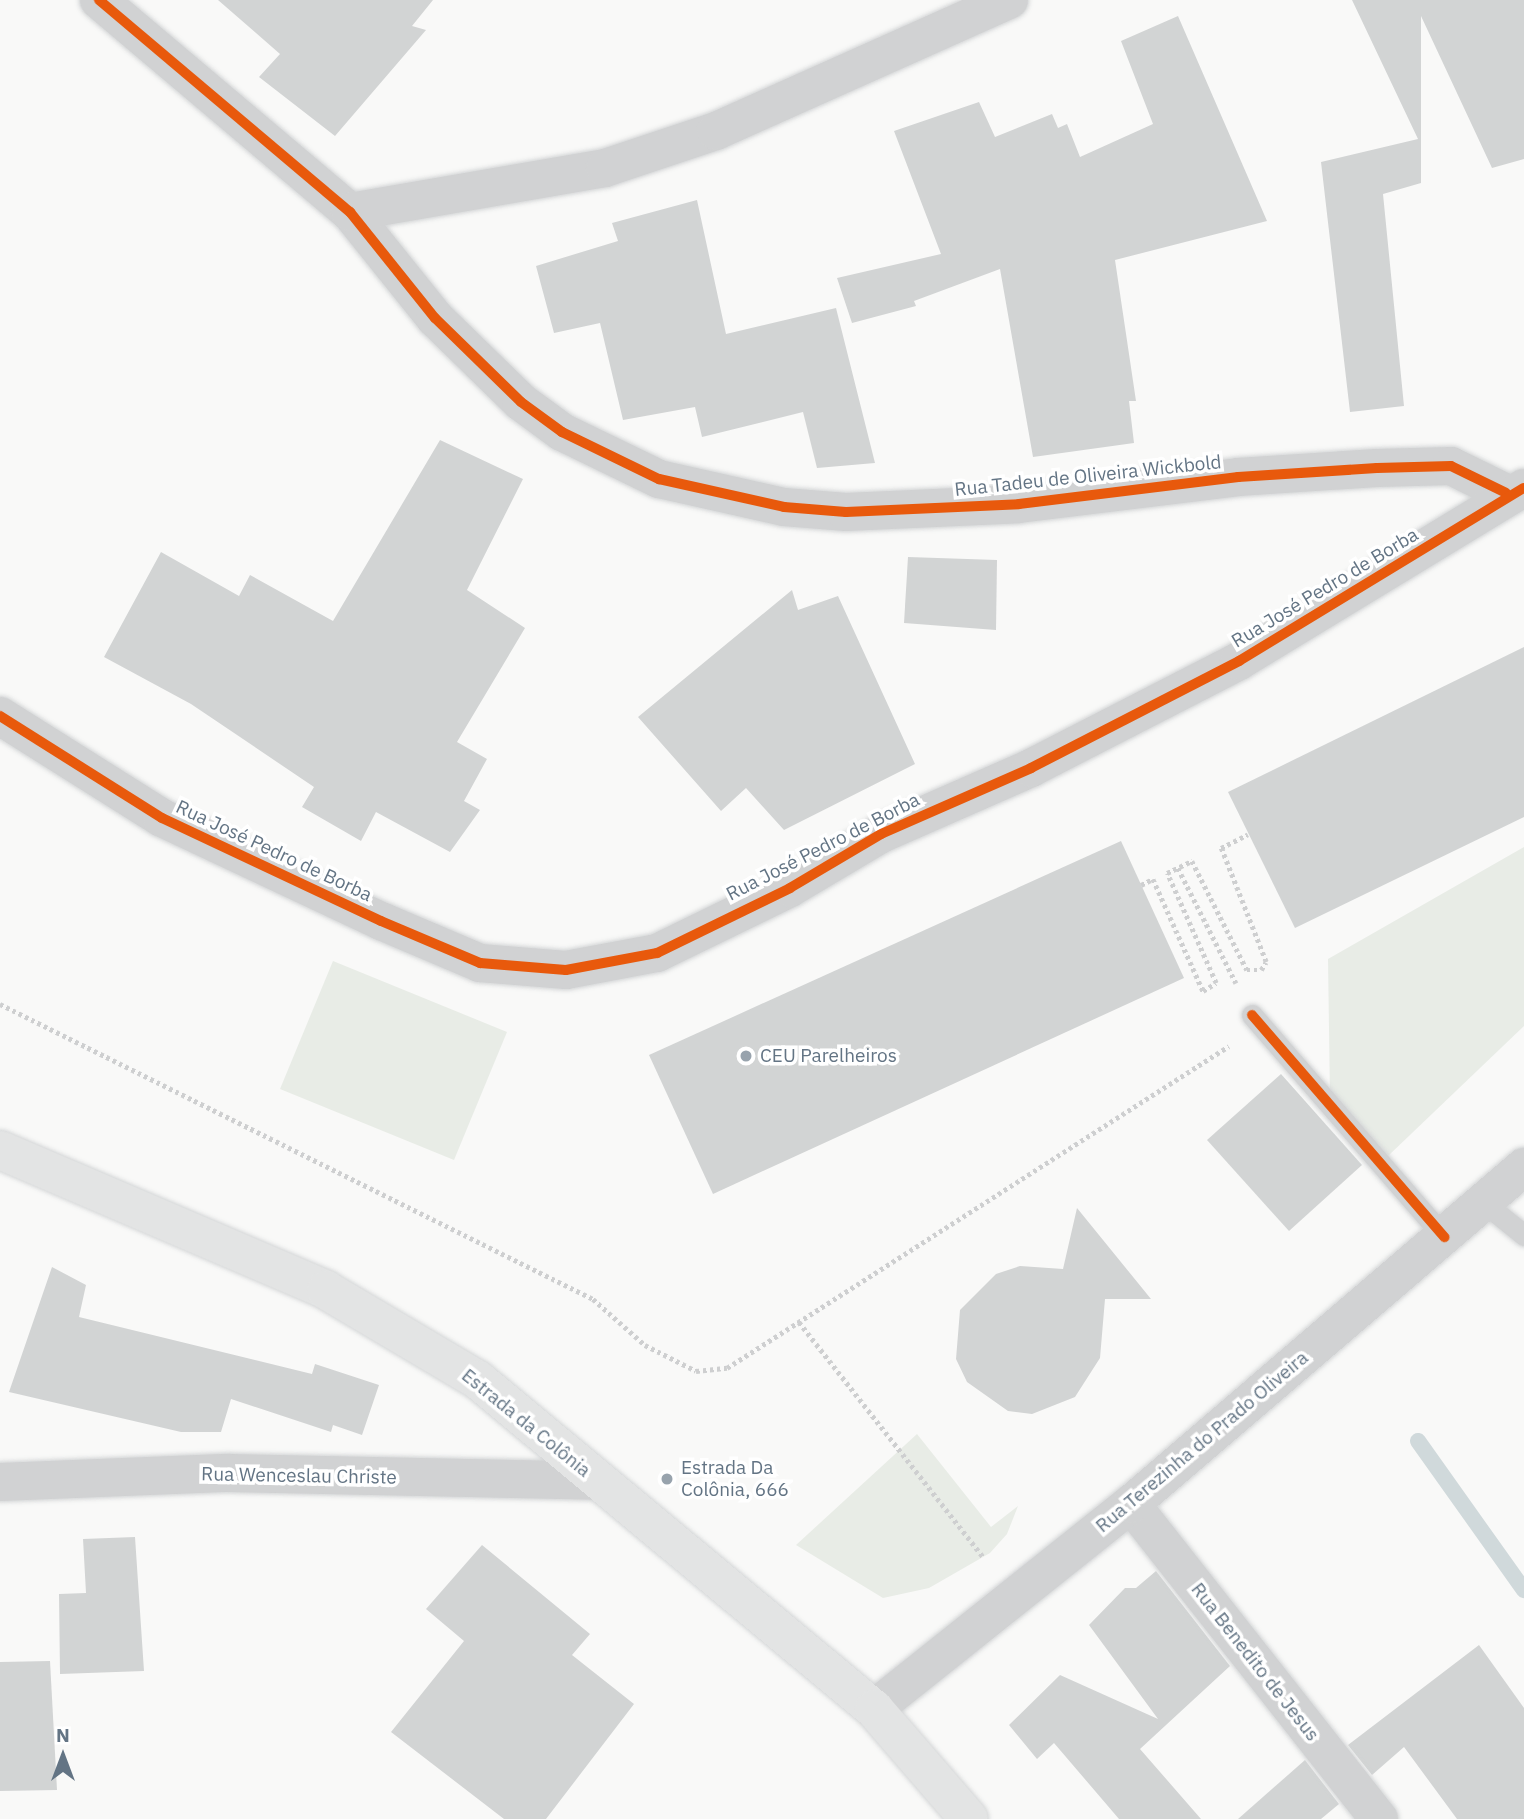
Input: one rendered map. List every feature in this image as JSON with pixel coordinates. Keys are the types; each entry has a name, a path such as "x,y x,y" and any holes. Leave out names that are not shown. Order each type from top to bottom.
{"main road":[{"name":"Estrada da Colônia","path":"0,1150 326,1290 478,1380 874,1709 968,1819"}],"street":[{"name":"Rua Tadeu de Oliveira Wickbold","path":"99,0 350,212 435,318 520,402 562,432 659,479 710,494 846,512 962,508 1238,477 1451,466 1515,491"},
{"path":"350,212 605,168 716,131 1009,0"},
{"name":"Rua José Pedro de Borba","path":"0,716 162,818 381,921 480,963 566,970 657,953 790,888 881,834 1031,768 1239,661 1400,566 1515,491"},
{"name":"Rua Terezinha do Prado Oliveira","path":"874,1709 1131,1504 1524,1167"},
{"name":"Rua Wenceslau Christe","path":"0,1482 229,1473 598,1482"},
{"name":"Rua Benedito de Jesus","path":"1131,1504 1380,1819"}],"lane":[{"path":"1255,1021 1444,1237"},
{"path":"1483,1202 1524,1235"}],"path":[{"path":"1141,885 1153,879 1200,989 1212,990 1216,983 1167,873 1192,861 1247,970 1261,970 1266,962 1221,848 1248,834"},
{"path":"0,1004 593,1299 675,1364 696,1371 727,1367 799,1322 1255,1021 1178,868"},
{"path":"799,1322 983,1557"}],"shaded area":[{"path":"1524,847 1524,1026 1388,1156 1330,1098 1328,959"},
{"path":"333,961 507,1032 454,1160 280,1089"},
{"path":"917,1434 991,1527 1018,1506 1007,1534 990,1553 929,1588 883,1598 796,1545"}],"building":[{"path":"218,0 433,0 412,26 426,30 335,136 259,77 280,54"},
{"path":"1352,0 1524,0 1524,159 1492,168 1421,16 1421,183 1383,194 1404,406 1350,412 1321,162 1418,139"},
{"path":"1178,16 1267,221 1115,260 1136,401 1129,401 1134,443 1033,457 1000,269 914,301 916,306 852,323 837,278 941,254 894,131 979,102 995,137 1052,114 1058,128 1067,124 1080,157 1153,124 1121,41"},
{"path":"697,200 726,334 836,308 875,463 817,468 803,412 702,437 695,407 623,420 600,323 554,333 536,266 618,241 612,223"},
{"path":"440,440 523,479 467,590 525,628 457,742 487,759 464,801 480,810 450,852 376,812 361,841 302,807 314,787 191,704 104,657 161,552 239,596 250,575 333,621"},
{"path":"908,557 997,560 996,630 904,623"},
{"path":"792,590 798,610 838,596 915,764 784,830 746,788 721,811 638,717"},
{"path":"1524,647 1524,817 1295,928 1228,792"},
{"path":"1121,841 1184,978 713,1194 649,1055"},
{"path":"1281,1074 1362,1165 1289,1231 1207,1140"},
{"path":"1077,1208 1151,1299 1105,1299 1100,1358 1075,1397 1032,1414 1008,1411 967,1382 956,1359 960,1310 996,1274 1020,1266 1063,1269"},
{"path":"52,1267 86,1285 79,1317 312,1374 315,1364 379,1385 362,1435 333,1425 331,1432 231,1399 221,1432 181,1432 9,1392"},
{"path":"135,1537 144,1671 60,1674 59,1594 86,1593 83,1539"},
{"path":"482,1545 590,1634 572,1655 634,1704 546,1819 504,1819 391,1732 464,1641 426,1609"},
{"path":"1156,1571 1230,1666 1140,1749 1201,1819 1119,1819 1054,1743 1037,1759 1009,1725 1060,1675 1158,1719 1089,1625 1125,1588 1136,1588"},
{"path":"1479,1645 1524,1708 1524,1819 1457,1819 1404,1747 1372,1775 1348,1745"},
{"path":"50,1661 57,1790 0,1791 0,1662"},
{"path":"1305,1760 1339,1804 1321,1819 1238,1819"}],"waterway":[{"path":"1418,1441 1524,1590"}],"cycle path":[{"path":"99,0 350,212 435,318 521,402 562,432 659,479 784,507 846,512 1019,504 1238,477 1377,468 1451,466 1506,493"},
{"path":"0,716 162,818 381,921 480,963 566,970 657,953 790,888 881,834 1031,768 1239,661 1524,488"},
{"path":"1252,1015 1444,1237"}],"place":[{"name":"CEU Parelheiros","path":"746,1056"},
{"name":"Estrada Da Colônia, 666","path":"667,1479"}]}
